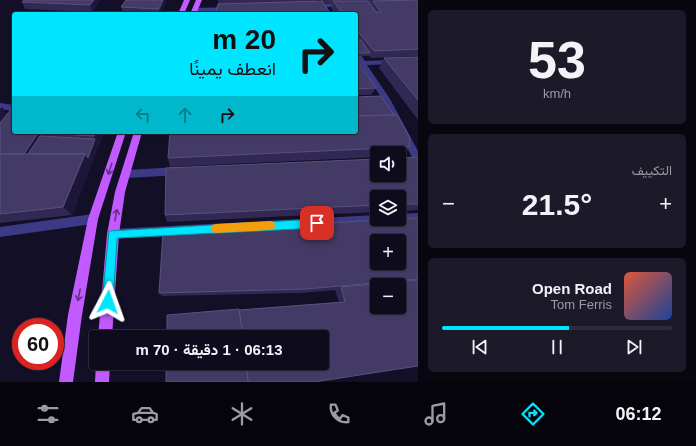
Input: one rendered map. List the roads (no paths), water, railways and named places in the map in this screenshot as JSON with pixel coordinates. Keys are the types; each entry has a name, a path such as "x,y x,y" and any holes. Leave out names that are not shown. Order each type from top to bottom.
{"main road":[{"path":"182,12 187,0"},
{"path":"194,12 199,0"},
{"path":"66,382 75,314 93,219 121,134"},
{"path":"106,330 113,234 120,192 137,134"},
{"path":"102,382 103,370"}],"street":[{"path":"318,0 327,12"},
{"path":"307,6 354,5"},
{"path":"194,12 235,9"},
{"path":"359,63 418,61"},
{"path":"359,63 383,99 417,157 406,160"},
{"path":"0,106 12,108"},
{"path":"126,174 189,171"},
{"path":"406,219 418,218"},
{"path":"0,232 93,219"},
{"path":"113,234 370,220"}]}
